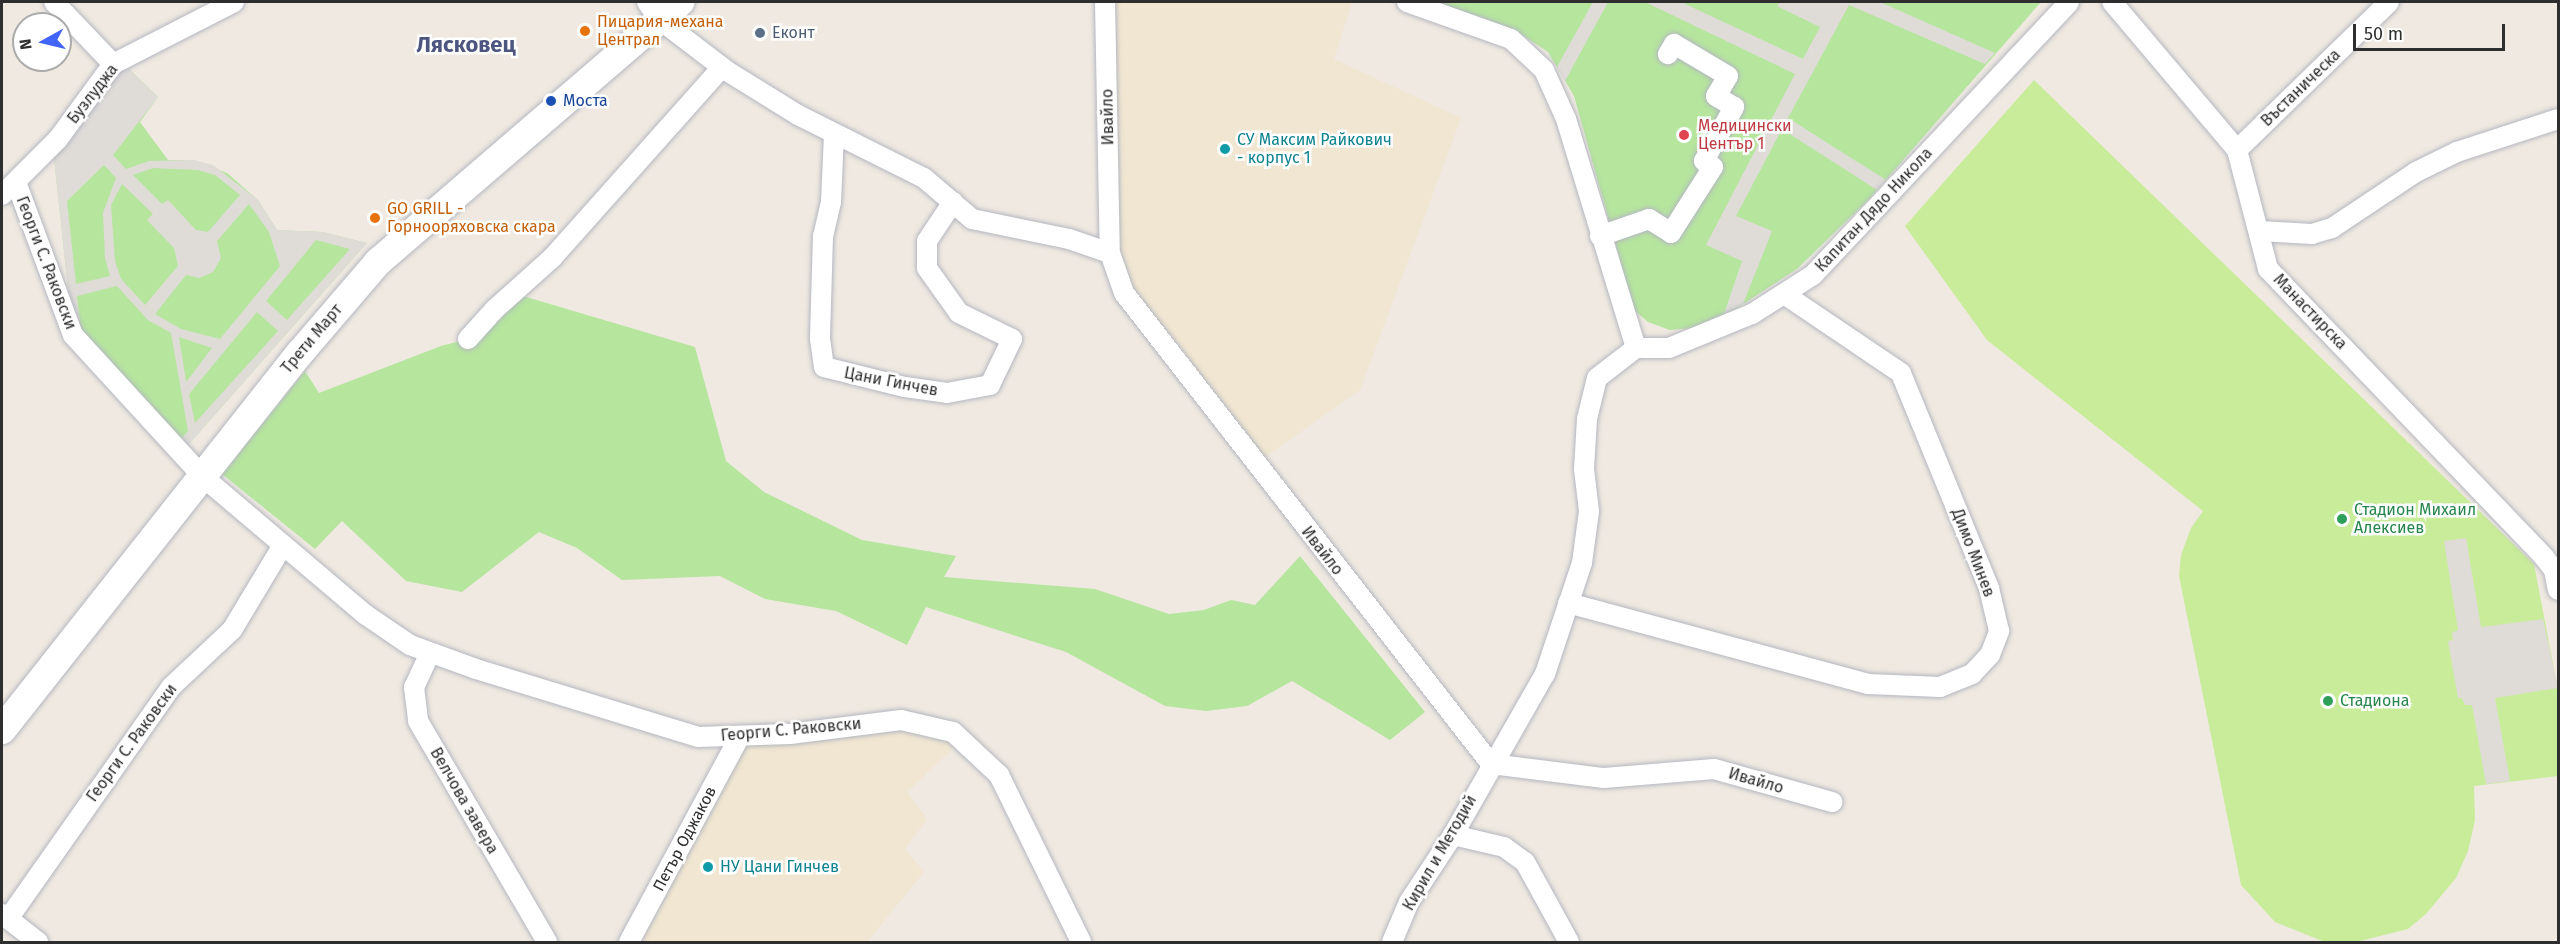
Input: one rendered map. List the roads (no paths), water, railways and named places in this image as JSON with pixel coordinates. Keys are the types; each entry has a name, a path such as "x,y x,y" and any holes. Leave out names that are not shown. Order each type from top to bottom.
{"street":[{"name":"Бузлуджа","path":"9,189 58,139 113,64 234,2"},
{"name":"Ивайло","path":"1105,2 1110,253 1124,293 1491,764 1604,778 1714,769 1832,802"},
{"path":"1407,2 1511,39 1544,70 1566,119 1636,348 1597,378 1587,419 1584,469 1589,511 1582,563 1545,674 1491,764"},
{"name":"Капитан Дядо Никола","path":"1636,348 1669,348 1752,314 1813,275 2069,2"},
{"name":"Манастирска","path":"2112,2 2237,150 2268,269 2544,557 2554,570 2559,590"},
{"name":"Въстаническа","path":"2237,150 2390,2"},
{"path":"58,3 113,64"},
{"path":"662,7 722,67 834,134 924,178 972,219 1069,239 1110,253"},
{"name":"Трети Март","path":"2,730 202,476 378,262 662,7"},
{"path":"1600,236 1649,219 1671,233 1713,166 1704,160 1734,107 1716,96 1728,76 1674,44 1668,54"},
{"path":"468,339 494,310 553,257 722,67"},
{"path":"2259,231 2312,234 2332,228 2416,172 2457,152 2559,118"},
{"name":"Цани Гинчев","path":"834,134 831,202 823,236 820,339 824,367 894,385 947,393 990,385 1012,339 959,313 927,268 927,241 953,202"},
{"name":"Георги С. Раковски","path":"9,189 73,335 202,476 366,615 410,645 430,653 698,737 740,736 901,720 953,732 999,775 1081,942"},
{"name":"Димо Минев","path":"1568,603 1868,684 1915,689 1940,687 1972,674 1990,655 1999,631 1989,588 1901,373 1784,294"},
{"name":"Георги С. Раковски","path":"5,916 171,687 231,630 283,545"},
{"name":"Велчова завера","path":"430,653 414,687 418,721 547,942"},
{"name":"Петър Оджаков","path":"629,942 740,736"},
{"name":"Кирил и Методий","path":"1392,942 1409,902 1453,835 1491,764"},
{"path":"1453,835 1504,847 1525,862 1569,942"},
{"path":"5,916 38,942"}],"place":[{"name":"Пицария-механа Централ","path":"585,31"},
{"name":"Еконт","path":"760,33"},
{"name":"Моста","path":"551,101"},
{"name":"Медицински Център 1","path":"1684,135"},
{"name":"СУ Максим Райкович - корпус 1","path":"1225,149"},
{"name":"GO GRILL - Горнооряховска скара","path":"375,218"},
{"name":"Стадион Михаил Алексиев","path":"2342,519"},
{"name":"Стадиона","path":"2328,701"},
{"name":"НУ Цани Гинчев","path":"708,867"}],"district":[{"name":"Лясковец","path":"466,45"}]}
